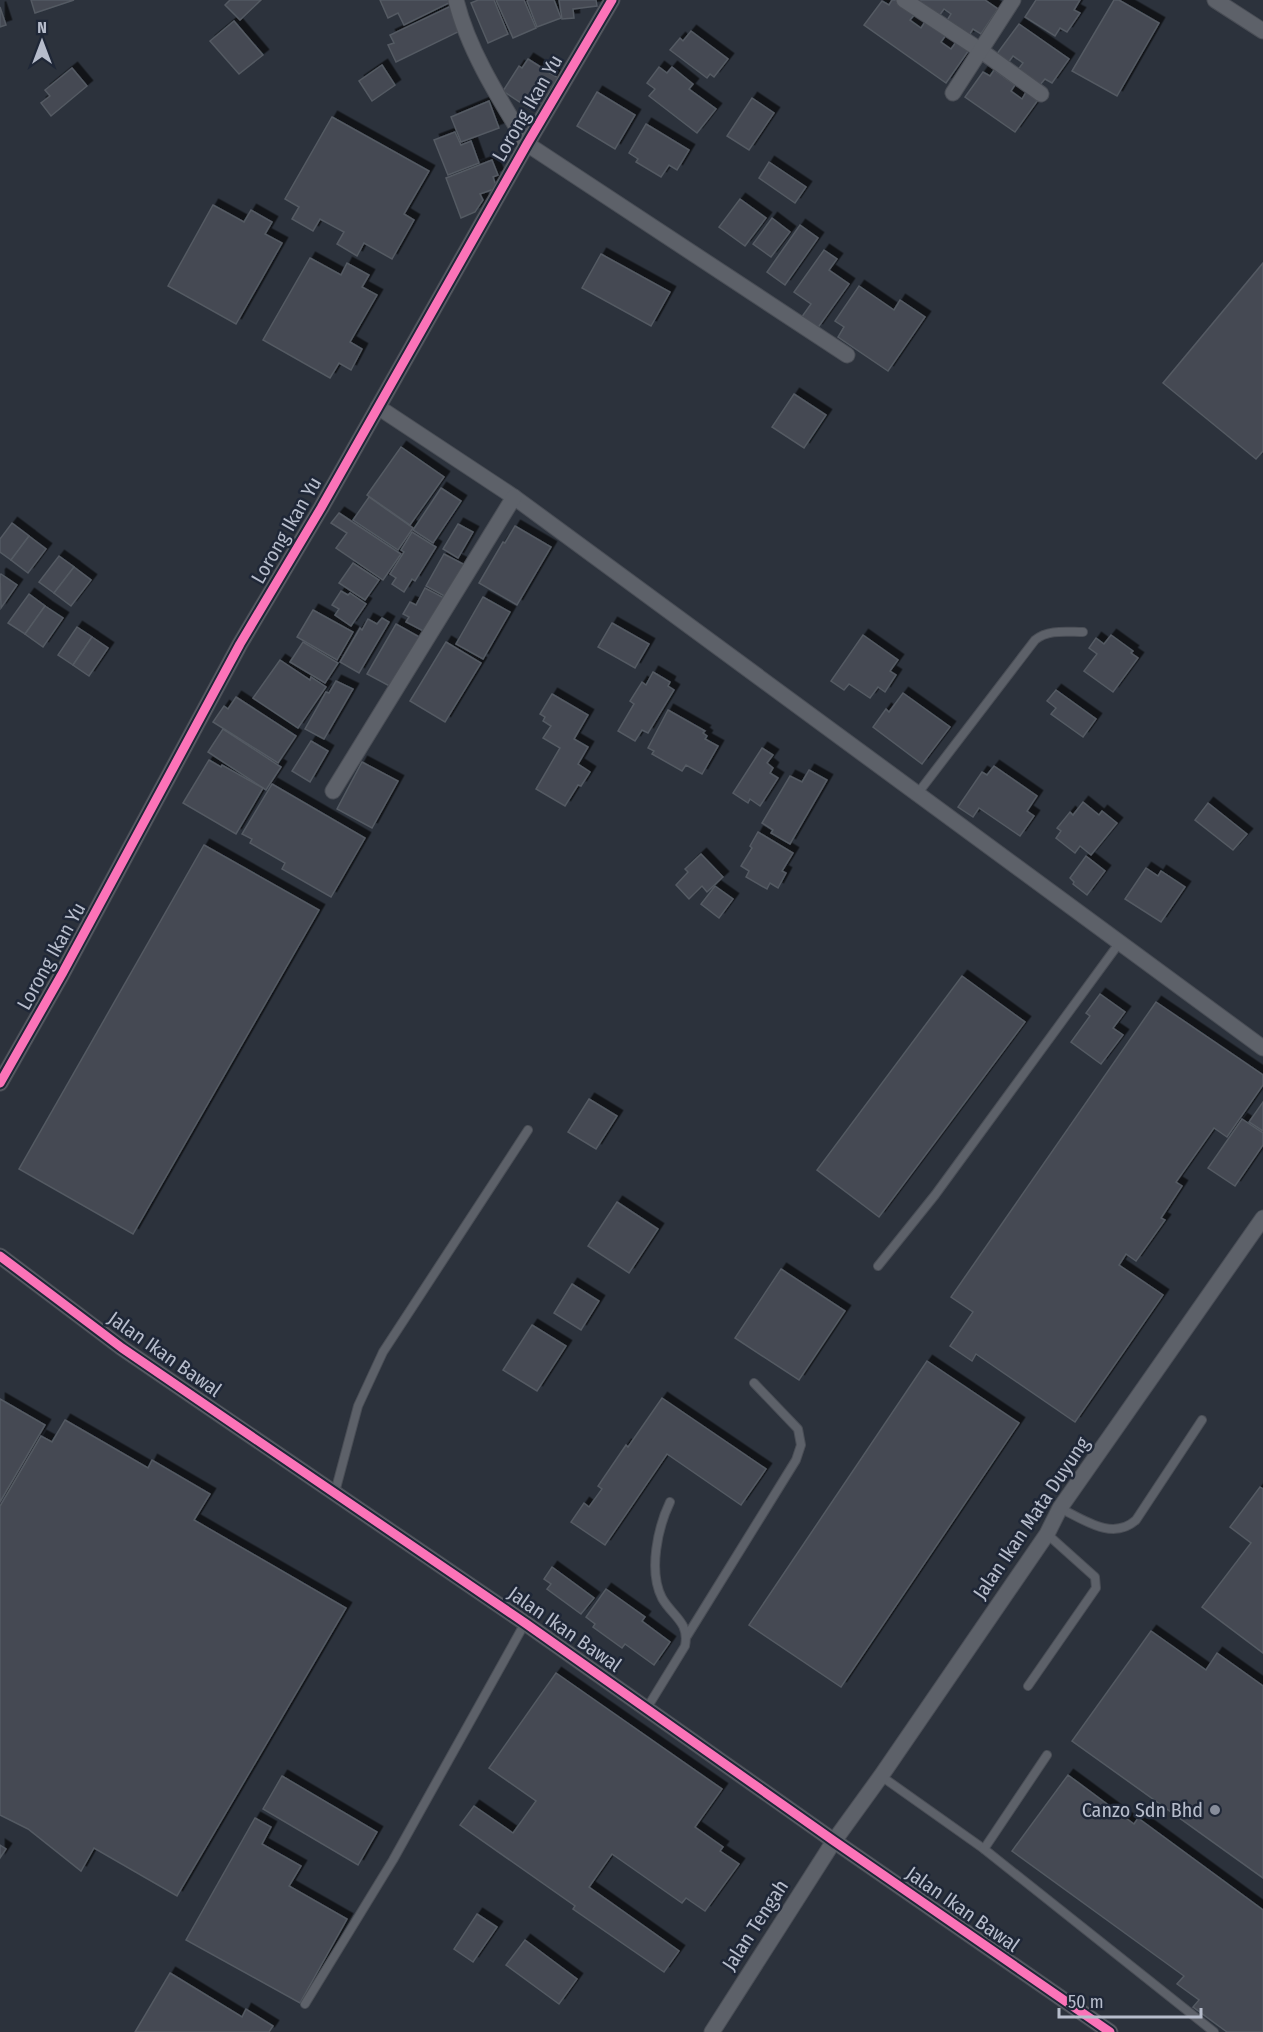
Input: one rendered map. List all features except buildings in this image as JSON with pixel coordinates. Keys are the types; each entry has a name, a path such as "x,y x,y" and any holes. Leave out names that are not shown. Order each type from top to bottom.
{"street":[{"path":"456,0 466,30 496,94 527,144 847,355"},
{"name":"Lorong Ikan Yu","path":"0,1083 62,974 240,644 612,0"},
{"path":"904,0 1041,94"},
{"path":"953,93 1013,0"},
{"path":"1215,0 1263,32"},
{"path":"378,407 514,497 1263,1048"},
{"path":"333,791 514,497"},
{"name":"Jalan Ikan Mata Duyung","path":"834,1841 1047,1534 1060,1508 1263,1218"},
{"name":"Jalan Ikan Bawal","path":"0,1256 122,1348 525,1623 1110,2032"},
{"name":"Jalan Tengah","path":"712,2032 834,1841"}],"lane":[{"path":"918,793 1035,640 1040,636 1054,633 1083,632"},
{"path":"878,1266 935,1195 1120,942"},
{"path":"334,1492 358,1406 383,1352 528,1130"},
{"path":"647,1708 685,1646 687,1636 796,1460 801,1445 798,1429 754,1383"},
{"path":"1060,1508 1106,1529 1130,1526 1202,1420"},
{"path":"670,1502 663,1517 658,1538 657,1585 661,1596 684,1626 687,1636"},
{"path":"1028,1686 1096,1588 1095,1578 1047,1534"},
{"path":"304,2004 393,1860 525,1623"},
{"path":"984,1850 1047,1755"},
{"path":"881,1776 984,1850 1214,2032"}],"cycle path":[{"path":"0,1083 62,974 240,644 321,508 527,144 612,0"},
{"path":"0,1256 122,1348 525,1623 1110,2032"}],"place":[{"name":"Canzo Sdn Bhd","path":"1215,1810"}]}
